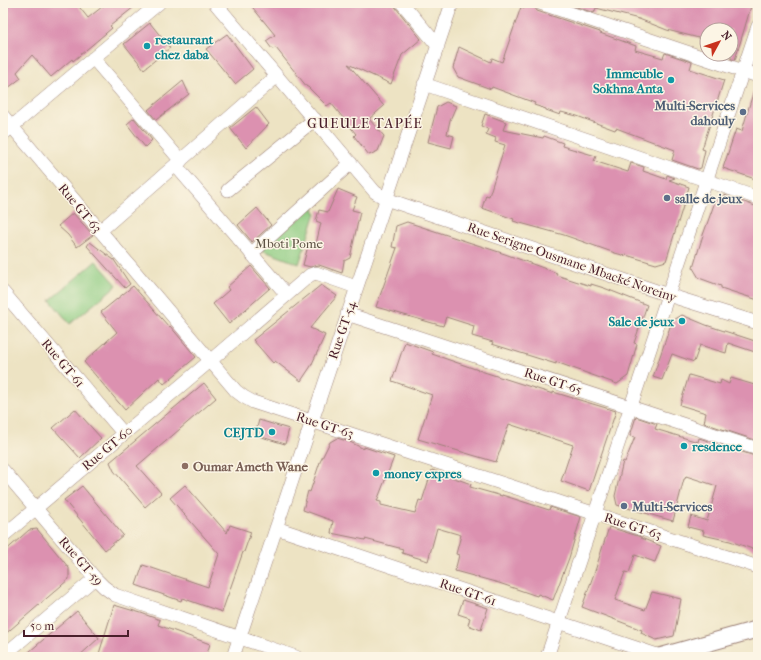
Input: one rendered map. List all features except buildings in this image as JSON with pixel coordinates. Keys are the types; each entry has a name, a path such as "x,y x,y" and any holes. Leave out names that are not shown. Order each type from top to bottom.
{"street":[{"path":"7,131 159,3"},
{"path":"215,3 351,163 381,195"},
{"path":"402,3 438,46"},
{"name":"Rue GT-54","path":"233,657 356,287 381,195 424,84 452,3"},
{"path":"540,3 758,76"},
{"path":"547,657 758,26"},
{"path":"94,58 251,254 287,295"},
{"path":"100,231 277,76"},
{"path":"424,84 758,198"},
{"name":"Rue GT-63","path":"3,116 7,131 100,231 236,391 244,397 253,402 758,567"},
{"path":"228,190 315,119"},
{"path":"251,254 351,163"},
{"name":"Rue Serigne Ousmane Mbacké Noreiny","path":"381,195 668,295 758,323"},
{"name":"Rue GT-60","path":"3,536 310,275 316,273 356,287"},
{"name":"Rue GT-61","path":"5,298 124,434"},
{"name":"Rue GT-65","path":"347,314 758,449"},
{"name":"Rue GT-59","path":"3,470 95,578 115,595 296,657"},
{"name":"Rue GT-61","path":"276,528 659,657"},
{"path":"3,656 95,578"},
{"path":"659,657 758,629"}],"green space":[{"name":"Mboti Pome","path":"311,201 316,213 299,264 259,249"},
{"path":"96,261 117,285 70,324 50,300"}],"place":[{"name":"restaurant chez daba","path":"147,46"},
{"name":"Immeuble Sokhna Anta","path":"671,80"},
{"name":"Multi-Services dahouly","path":"743,112"},
{"name":"salle de jeux","path":"667,198"},
{"name":"Sale de jeux","path":"682,321"},
{"name":"CEJTD","path":"272,432"},
{"name":"resdence","path":"684,446"},
{"name":"Oumar Ameth Wane","path":"185,466"},
{"name":"money expres","path":"376,473"},
{"name":"Multi-Services","path":"624,506"}],"district":[{"name":"GUEULE TAPÉE","path":"365,123"}]}
